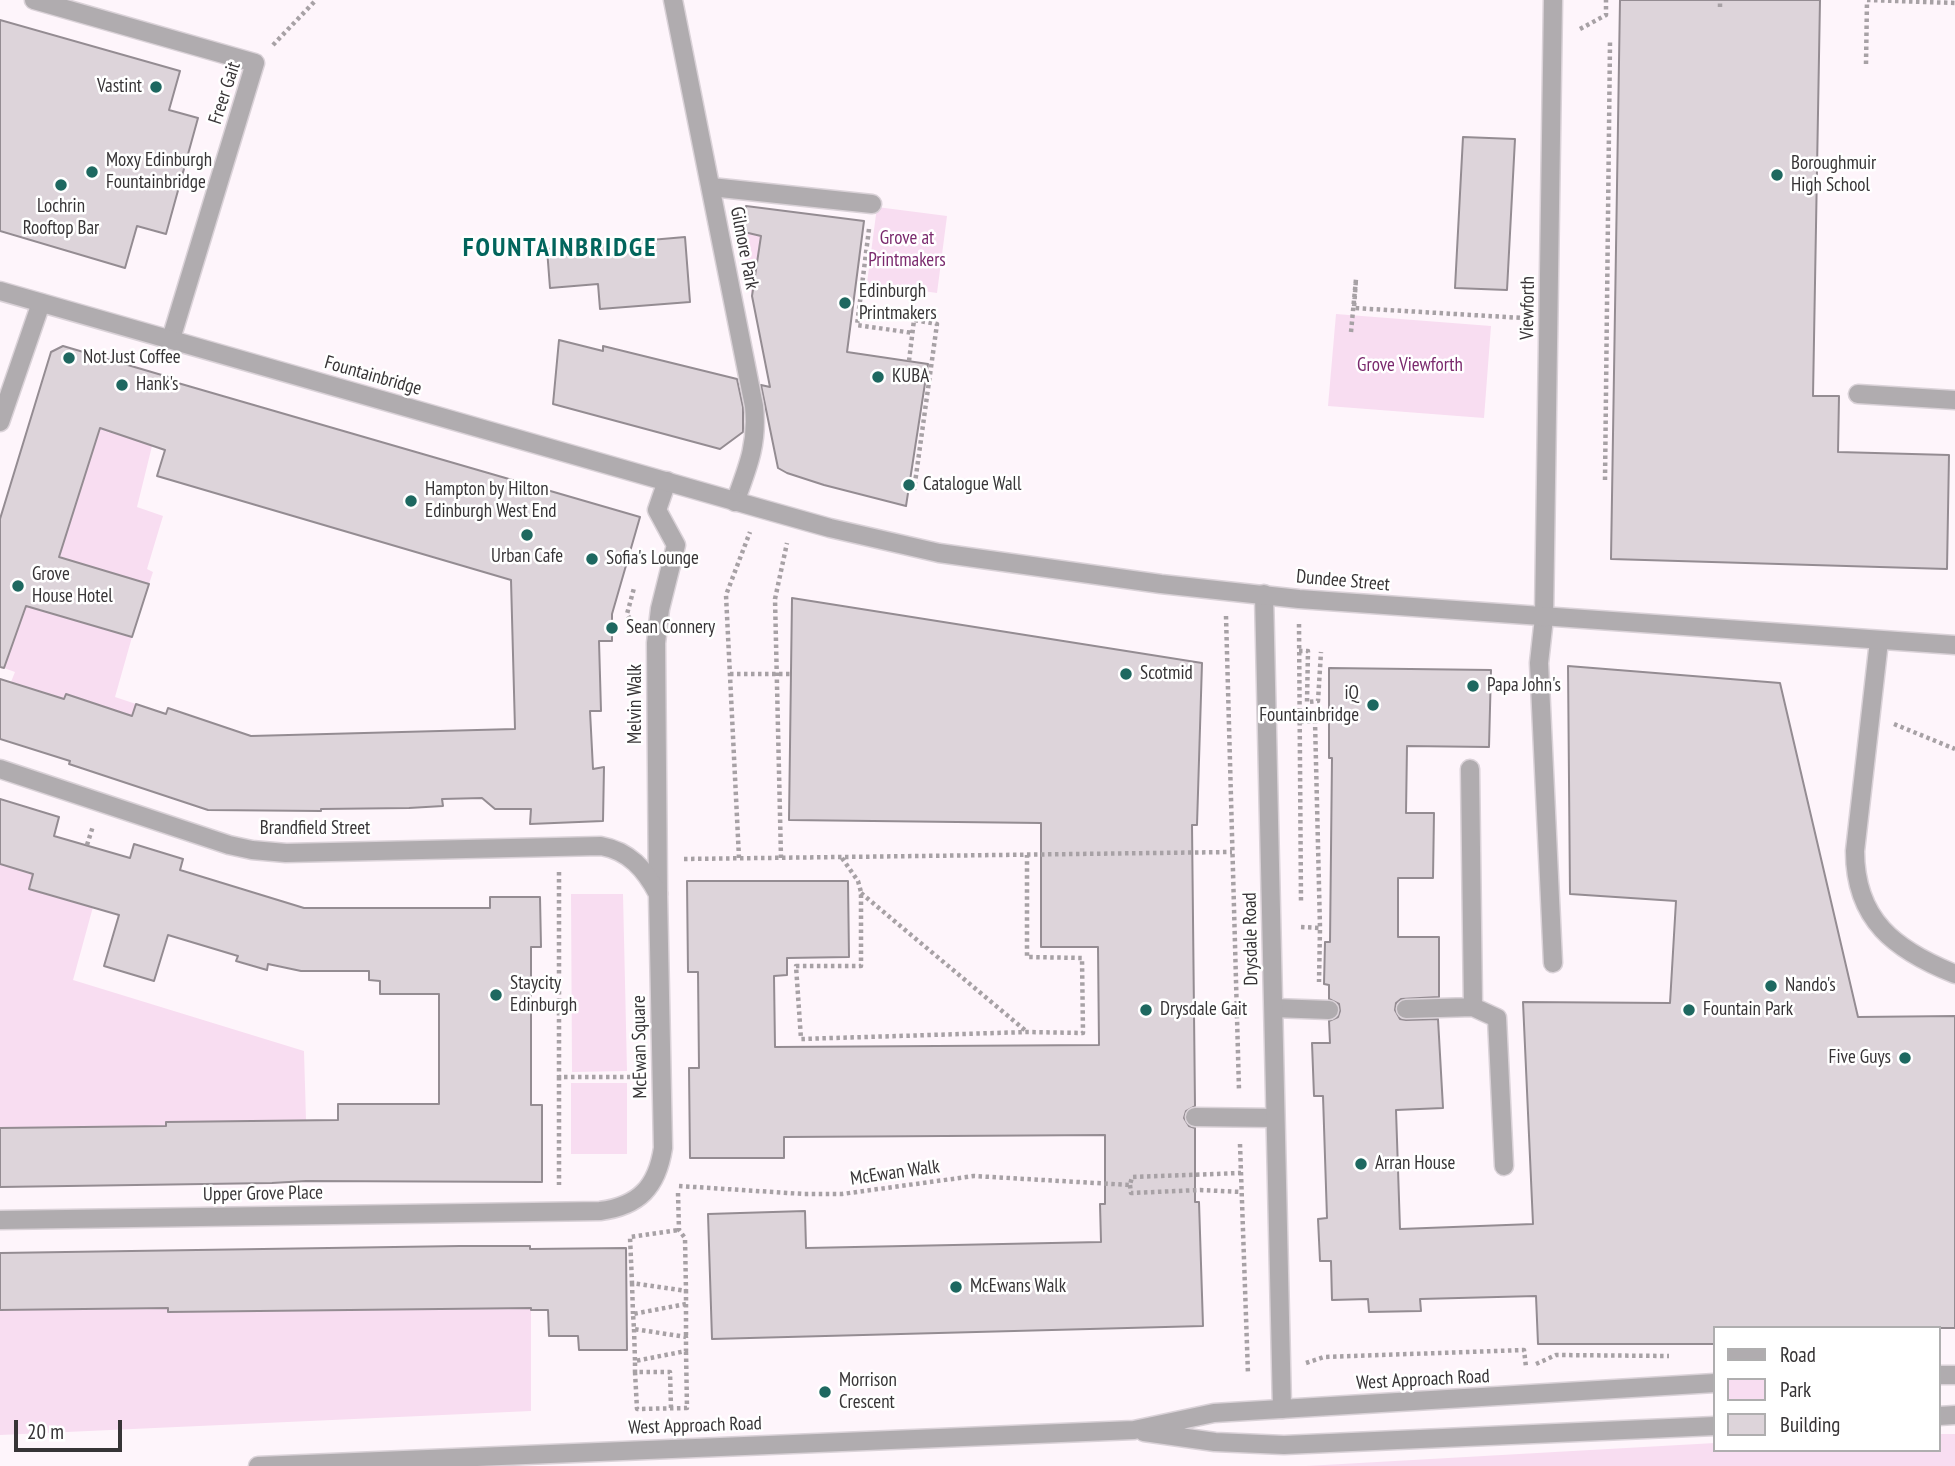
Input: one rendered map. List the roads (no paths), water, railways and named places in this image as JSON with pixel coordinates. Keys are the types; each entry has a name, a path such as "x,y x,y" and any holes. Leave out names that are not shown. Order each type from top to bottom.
{"street":[{"name":"Freer Gait","path":"34,0 255,63 171,339"},
{"name":"Gilmore Park","path":"673,0 756,420 752,457 735,502"},
{"name":"Viewforth","path":"1553,0 1544,618 1539,663 1553,963"},
{"path":"711,187 872,204"},
{"name":"Fountainbridge","path":"0,291 735,502"},
{"path":"0,422 41,303"},
{"path":"1858,394 1955,400"},
{"name":"Melvin Walk","path":"658,894 657,635 660,609 676,545 657,510 667,481"},
{"name":"Dundee Street","path":"735,502 939,553 1226,591 1544,618 1955,645"},
{"name":"Drysdale Road","path":"1264,594 1282,1409"},
{"path":"1879,641 1855,851 1855,876 1869,912 1885,931 1907,950 1955,974"},
{"name":"Brandfield Street","path":"0,769 229,845 272,852 601,846 613,848 641,867 658,894"},
{"path":"1470,769 1473,1007"},
{"name":"McEwan Square","path":"527,1210 617,1208 632,1203 642,1195 657,1175 663,1148 658,894"},
{"path":"1406,1009 1473,1007 1497,1018 1504,1166"},
{"path":"1274,1008 1329,1010"},
{"path":"1195,1117 1275,1118"},
{"name":"Upper Grove Place","path":"0,1220 527,1210"},
{"name":"West Approach Road","path":"258,1466 1134,1430 1214,1413 1714,1383"},
{"name":"West Approach Road","path":"1134,1430 1215,1442 1284,1444 1714,1426"}],"place":[{"name":"Vastint","path":"156,87"},
{"name":"Moxy Edinburgh Fountainbridge","path":"92,172"},
{"name":"Boroughmuir High School","path":"1777,175"},
{"name":"Lochrin Rooftop Bar","path":"61,185"},
{"name":"Edinburgh Printmakers","path":"845,303"},
{"name":"Not Just Coffee","path":"69,358"},
{"name":"KUBA","path":"878,377"},
{"name":"Hank's","path":"122,385"},
{"name":"Catalogue Wall","path":"909,485"},
{"name":"Hampton by Hilton Edinburgh West End","path":"411,501"},
{"name":"Urban Cafe","path":"527,535"},
{"name":"Sofia's Lounge","path":"592,559"},
{"name":"Grove House Hotel","path":"18,586"},
{"name":"Sean Connery","path":"612,628"},
{"name":"Scotmid","path":"1126,674"},
{"name":"Papa John's","path":"1473,686"},
{"name":"iQ Fountainbridge","path":"1373,705"},
{"name":"Nando's","path":"1771,986"},
{"name":"Staycity Edinburgh","path":"496,995"},
{"name":"Drysdale Gait","path":"1146,1010"},
{"name":"Fountain Park","path":"1689,1010"},
{"name":"Five Guys","path":"1905,1058"},
{"name":"Arran House","path":"1361,1164"},
{"name":"McEwans Walk","path":"956,1287"},
{"name":"Morrison Crescent","path":"825,1392"}],"district":[{"name":"FOUNTAINBRIDGE","path":"560,249"}],"park label":[{"name":"Grove at Printmakers","path":"907,250"},
{"name":"Grove Viewforth","path":"1410,366"}]}
